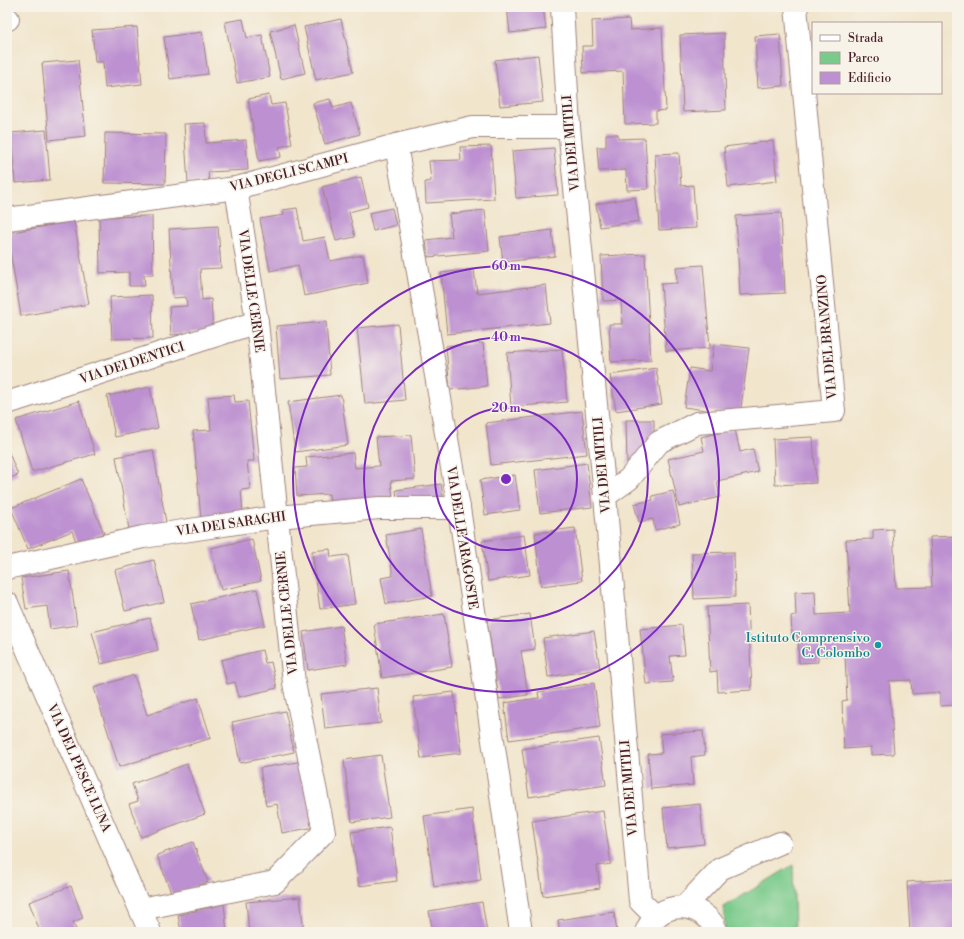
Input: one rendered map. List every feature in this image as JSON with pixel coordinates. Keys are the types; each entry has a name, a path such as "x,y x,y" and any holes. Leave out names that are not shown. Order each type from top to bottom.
{"street":[{"name":"VIA DEI MITILI","path":"562,7 569,127 605,496 640,901 651,924"},
{"name":"VIA DEL BRANZINO","path":"605,496 629,480 660,442 697,423 834,411 796,7"},
{"name":"VIA DEGLI SCAMPI","path":"7,219 236,188 396,145 473,127 569,127"},
{"name":"VIA DELLE ARAGOSTE","path":"396,145 459,508 521,932"},
{"name":"VIA DELLE CERNIE","path":"141,909 275,882 324,832 294,682 256,322 236,188"},
{"name":"VIA DEI DENTICI","path":"7,403 256,322"},
{"name":"VIA DEI SARAGHI","path":"7,568 143,537 277,517 379,508 459,508"},
{"name":"VIA DEL PESCE LUNA","path":"7,603 150,932"},
{"path":"685,906 720,869 780,844"},
{"path":"651,924 664,910 685,906 704,914 712,921 717,932"}],"green space":[{"path":"793,865 795,932 725,932 724,907"}],"building":[{"path":"507,7 543,7 546,29 510,33"},
{"path":"243,19 247,38 262,35 270,77 237,83 225,22"},
{"path":"341,19 353,72 316,80 304,27"},
{"path":"629,19 630,30 662,28 666,110 656,111 656,123 625,124 623,71 583,73 582,46 593,46 592,21"},
{"path":"294,25 305,73 281,79 270,31"},
{"path":"137,27 142,84 105,88 103,62 95,62 92,30"},
{"path":"202,32 208,74 170,79 164,37"},
{"path":"724,33 726,110 683,112 680,35"},
{"path":"780,34 783,86 758,88 755,36"},
{"path":"538,55 543,102 500,106 495,60"},
{"path":"78,60 86,136 49,140 42,63"},
{"path":"269,95 271,105 285,103 292,144 279,147 281,157 259,161 248,99"},
{"path":"330,99 333,108 351,103 360,134 325,144 313,103"},
{"path":"205,123 206,143 246,140 248,170 208,172 209,182 188,183 184,124"},
{"path":"46,130 50,180 15,183 11,133"},
{"path":"105,133 166,134 165,184 104,183"},
{"path":"606,134 618,134 618,139 645,138 648,189 627,190 626,170 599,171 597,147 606,147"},
{"path":"773,141 777,181 728,187 724,147"},
{"path":"491,146 494,199 426,203 425,182 431,181 429,161 461,160 460,147"},
{"path":"554,148 558,195 516,198 512,151"},
{"path":"679,153 681,186 693,185 696,228 659,230 655,154"},
{"path":"361,177 368,207 349,212 355,237 336,241 322,187"},
{"path":"635,197 639,221 600,227 596,204"},
{"path":"297,208 303,241 325,237 330,261 363,255 368,283 304,296 298,265 270,271 260,219 284,215 283,210"},
{"path":"392,208 396,225 373,231 369,213"},
{"path":"485,210 489,251 428,257 426,240 452,237 449,214"},
{"path":"781,213 785,293 740,295 736,216"},
{"path":"152,216 153,275 144,275 145,286 129,286 129,272 100,273 99,217"},
{"path":"74,221 89,304 21,316 7,233"},
{"path":"218,226 221,268 200,269 202,300 211,299 213,332 171,335 169,307 187,306 186,297 173,298 169,229"},
{"path":"552,230 555,256 503,262 500,237"},
{"path":"645,254 651,360 611,362 609,324 622,324 621,300 603,301 601,256"},
{"path":"703,265 710,348 666,351 661,284 677,283 676,267"},
{"path":"474,269 477,293 546,285 550,323 447,334 441,273"},
{"path":"152,295 153,338 112,339 110,297"},
{"path":"326,322 330,375 280,379 276,326"},
{"path":"398,324 405,400 365,404 357,328"},
{"path":"483,343 487,386 450,390 446,346"},
{"path":"714,344 749,348 740,415 684,407 690,368 710,371"},
{"path":"562,349 567,402 511,407 507,353"},
{"path":"656,368 662,404 616,411 610,375"},
{"path":"150,387 158,428 115,437 107,396"},
{"path":"234,395 235,402 248,401 254,461 247,461 250,489 241,490 243,514 201,518 193,431 211,430 208,397"},
{"path":"341,395 348,445 295,452 288,402"},
{"path":"79,401 95,454 32,472 16,420"},
{"path":"582,411 587,454 491,465 486,423"},
{"path":"626,420 654,420 654,438 627,465"},
{"path":"735,429 740,452 753,449 758,472 717,481 720,497 679,507 668,459 704,451 701,437"},
{"path":"411,435 415,479 391,481 393,498 330,504 329,494 297,496 295,468 307,467 306,457 353,453 355,468 379,466 376,437"},
{"path":"813,437 816,483 775,485 773,439"},
{"path":"7,448 18,475 7,479"},
{"path":"153,450 167,528 130,535 116,457"},
{"path":"587,463 592,507 540,513 535,470"},
{"path":"515,475 520,510 485,515 480,480"},
{"path":"81,479 104,533 77,544 72,531 28,549 11,508"},
{"path":"441,484 445,509 398,509 396,490"},
{"path":"673,491 680,524 655,530 653,519 639,522 634,504 653,500 652,496"},
{"path":"575,528 582,581 541,586 535,533"},
{"path":"421,529 432,596 386,604 381,578 393,576 386,535"},
{"name":"Istituto Comprensivo C. Colombo","path":"893,529 896,588 932,587 930,537 957,536 957,705 940,706 940,692 912,694 911,680 889,681 894,754 871,755 871,747 844,749 842,701 847,700 845,655 818,656 818,662 799,663 798,636 792,636 791,616 796,615 795,592 815,591 816,615 850,613 846,540 873,539 873,530"},
{"path":"524,535 530,575 488,581 482,541"},
{"path":"252,539 261,581 221,590 211,548"},
{"path":"330,549 331,557 348,555 355,604 320,609 312,551"},
{"path":"734,552 735,597 694,599 692,553"},
{"path":"154,560 164,602 125,611 115,570"},
{"path":"69,571 77,625 50,629 47,606 26,609 21,578"},
{"path":"257,589 265,625 199,640 191,604"},
{"path":"748,605 752,690 718,692 717,671 710,672 707,607"},
{"path":"444,614 452,667 382,678 374,624"},
{"path":"530,614 535,649 521,651 528,695 499,699 487,620"},
{"path":"150,618 158,650 101,664 92,632"},
{"path":"682,625 685,655 670,656 673,682 646,684 640,629"},
{"path":"341,626 347,664 308,670 303,632"},
{"path":"594,631 600,669 548,677 543,638"},
{"path":"262,650 265,663 271,662 277,688 239,697 235,682 227,684 221,660"},
{"path":"134,675 147,715 198,698 211,738 119,767 94,688"},
{"path":"594,683 600,727 509,740 504,703 539,698 538,692"},
{"path":"377,688 381,723 325,729 321,694"},
{"path":"454,692 461,753 421,758 413,697"},
{"path":"285,711 294,752 240,763 232,722"},
{"path":"703,731 705,755 691,757 693,785 651,789 648,754 662,753 660,734"},
{"path":"599,738 606,785 529,797 522,749"},
{"path":"381,755 390,817 352,822 344,760"},
{"path":"304,761 315,827 282,833 277,804 266,806 260,768"},
{"path":"187,764 205,814 141,837 129,804 138,801 132,784"},
{"path":"700,804 704,844 667,848 663,808"},
{"path":"472,809 481,880 434,887 424,816"},
{"path":"603,811 611,864 597,866 600,888 543,896 532,821"},
{"path":"390,827 397,881 359,886 351,832"},
{"path":"193,842 208,882 172,895 157,855"},
{"path":"957,879 957,932 910,932 907,882"},
{"path":"71,886 83,918 73,922 77,932 40,932 29,902"},
{"path":"300,897 304,932 249,932 246,902"},
{"path":"482,902 487,932 433,932 429,911"},
{"path":"224,904 227,932 181,932 178,915"},
{"path":"614,912 617,932 560,932 558,920"}],"place":[{"name":"Istituto Comprensivo C. Colombo","path":"878,645"}]}
